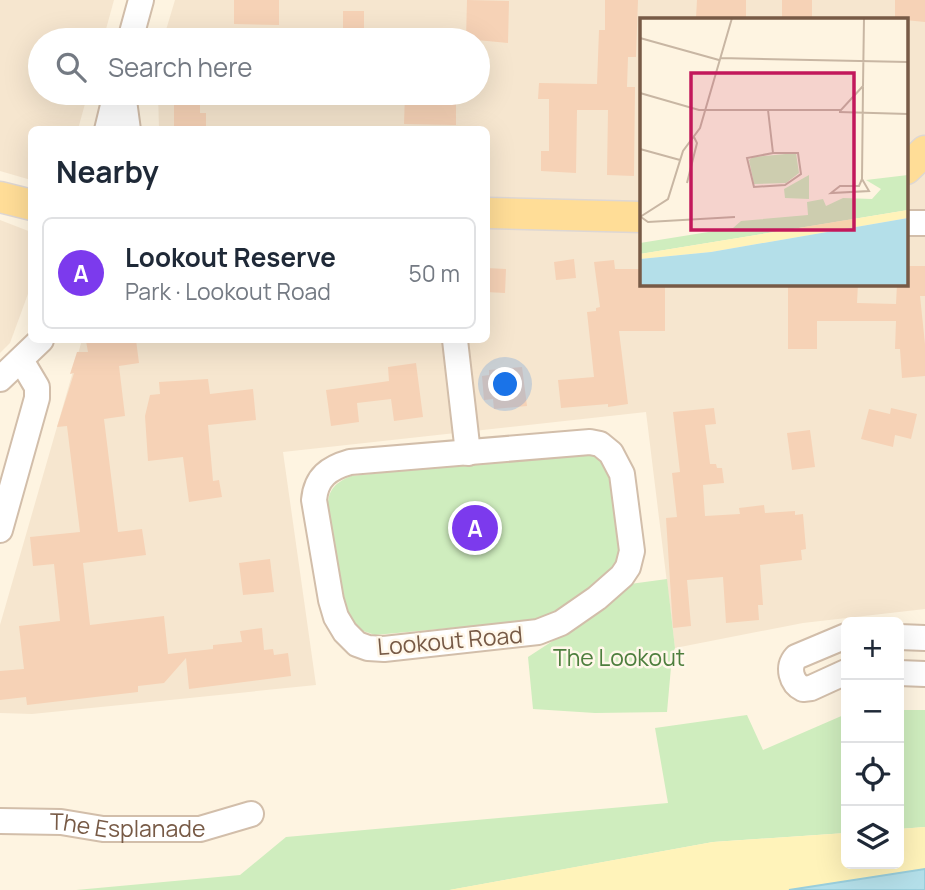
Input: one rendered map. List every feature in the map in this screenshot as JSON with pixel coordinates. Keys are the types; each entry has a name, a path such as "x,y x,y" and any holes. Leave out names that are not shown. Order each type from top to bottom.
{"main road":[{"path":"908,167 925,150"},
{"path":"0,197 28,204"},
{"path":"490,213 640,217"}],"street":[{"path":"133,28 141,0"},
{"path":"108,126 113,105"},
{"path":"125,105 127,126"},
{"path":"0,379 38,343"},
{"path":"454,343 468,453"},
{"path":"0,530 37,398 37,387 21,360"},
{"name":"Lookout Road","path":"590,442 608,450 618,463 623,481 632,551 626,571 597,598 561,622 531,634 384,649 357,644 341,625 331,600 314,500 319,481 336,466 351,462 468,453 590,442"},
{"path":"904,637 925,638"},
{"path":"841,638 796,657 791,669 794,681 803,689 841,674"},
{"path":"904,673 925,674"},
{"name":"The Esplanade","path":"0,821 61,822 103,829 200,829 251,814"}],"shaded area":[{"path":"0,0 114,0 106,28 28,28 28,105 85,105 79,126 28,126 28,179 0,171"},
{"path":"175,0 925,0 925,609 841,617 675,648 646,412 283,452 316,685 32,714 0,713 0,625 81,343 490,343 490,126 159,126 158,105 490,105 490,28 167,28"},
{"path":"0,220 28,231 28,294 10,343 0,353"}],"green space":[{"path":"593,453 601,458 611,471 621,551 608,575 558,611 538,620 375,635 353,625 341,599 328,505 332,490 338,484 351,476"},
{"name":"The Lookout","path":"667,579 675,648 667,712 595,713 533,709 528,657 568,631 630,584"},
{"path":"904,710 925,710 925,827 904,829"},
{"path":"747,715 763,750 841,716 841,833 713,842 450,890 76,890 240,875 286,837 668,803 655,728"}],"sand":[{"path":"925,827 925,869 789,890 449,890 713,842 841,833 841,869 904,869 904,829"}],"water":[{"path":"925,869 925,890 789,890"}],"building":[{"path":"234,0 279,0 279,25 234,24"},
{"path":"467,0 509,1 508,43 490,41 490,28 466,28"},
{"path":"605,0 638,0 636,57 628,57 627,87 635,87 634,176 607,175 608,110 577,110 576,173 541,171 541,151 549,151 549,99 538,99 539,83 597,84 599,30 605,30"},
{"path":"697,0 746,0 746,18 696,18"},
{"path":"782,0 812,0 812,18 782,18"},
{"path":"895,0 925,0 925,22 895,18"},
{"path":"343,11 364,11 364,28 343,28"},
{"path":"174,105 200,105 200,113 206,113 206,126 174,126"},
{"path":"405,105 456,105 456,125 404,124"},
{"path":"574,259 576,278 556,280 554,262"},
{"path":"614,260 615,269 640,269 640,285 665,285 665,331 619,331 628,404 561,408 558,380 594,377 587,312 596,311 596,308 600,307 594,262"},
{"path":"908,266 925,266 925,296 920,296 925,376 902,378 900,349 895,349 896,321 817,321 817,349 788,349 788,285 858,285 857,303 896,304 897,285 908,285"},
{"path":"490,268 506,269 505,293 490,292"},
{"path":"86,343 136,343 139,363 119,366 125,416 104,419 118,532 142,529 146,555 83,563 90,625 164,616 168,654 213,649 213,645 242,642 240,631 262,628 264,650 273,649 274,655 288,653 291,676 189,689 186,658 164,683 138,686 138,692 27,705 26,697 0,700 0,671 24,669 19,626 60,621 54,564 33,566 30,537 80,532 67,426 57,427 74,373 70,374 77,352 88,352"},
{"path":"416,363 423,417 394,421 391,399 357,403 359,422 331,426 326,390 389,381 388,367"},
{"path":"522,367 527,406 494,409 493,399 484,400 482,376 489,375 489,370"},
{"path":"208,379 210,394 253,389 256,420 208,425 213,481 219,480 222,497 189,502 183,457 148,461 145,416 150,395 160,394 159,382"},
{"path":"714,408 716,424 705,425 710,464 722,468 724,483 703,485 705,516 740,514 739,508 764,505 765,513 795,511 795,515 803,514 806,549 801,550 802,560 760,565 763,605 758,605 759,620 726,623 723,577 687,580 691,626 673,628 666,518 677,517 672,473 680,472 673,412"},
{"path":"891,408 917,414 911,439 895,435 893,447 861,439 869,409 890,414"},
{"path":"810,430 815,467 792,470 787,433"},
{"path":"270,559 274,592 243,595 239,563"}],"place":[{"name":"Lookout Reserve","path":"475,528"}]}
